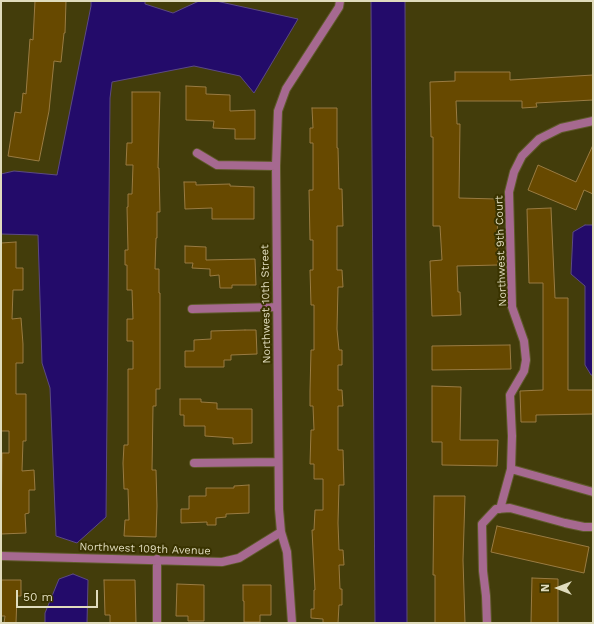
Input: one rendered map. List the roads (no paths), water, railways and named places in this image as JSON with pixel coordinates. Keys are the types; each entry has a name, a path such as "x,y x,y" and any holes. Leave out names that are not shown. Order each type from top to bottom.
{"street":[{"name":"Northwest 10th Street","path":"292,623 287,552 281,532 279,510 276,166 278,111 286,89 339,7 340,1"},
{"name":"Northwest 9th Court","path":"500,509 511,469 512,436 510,395 524,371 526,360 524,341 512,307 509,192 514,172 522,156 539,139 561,128 589,120 593,121"},
{"path":"197,153 217,165 276,166"},
{"path":"192,309 277,307"},
{"path":"194,463 278,462"},
{"path":"511,469 593,492"},
{"path":"487,623 483,571 482,524 496,509 510,508 565,523 584,527 593,527"},
{"name":"Northwest 109th Avenue","path":"1,556 157,559 222,562 239,558 281,532"},
{"path":"157,559 157,623"}]}
